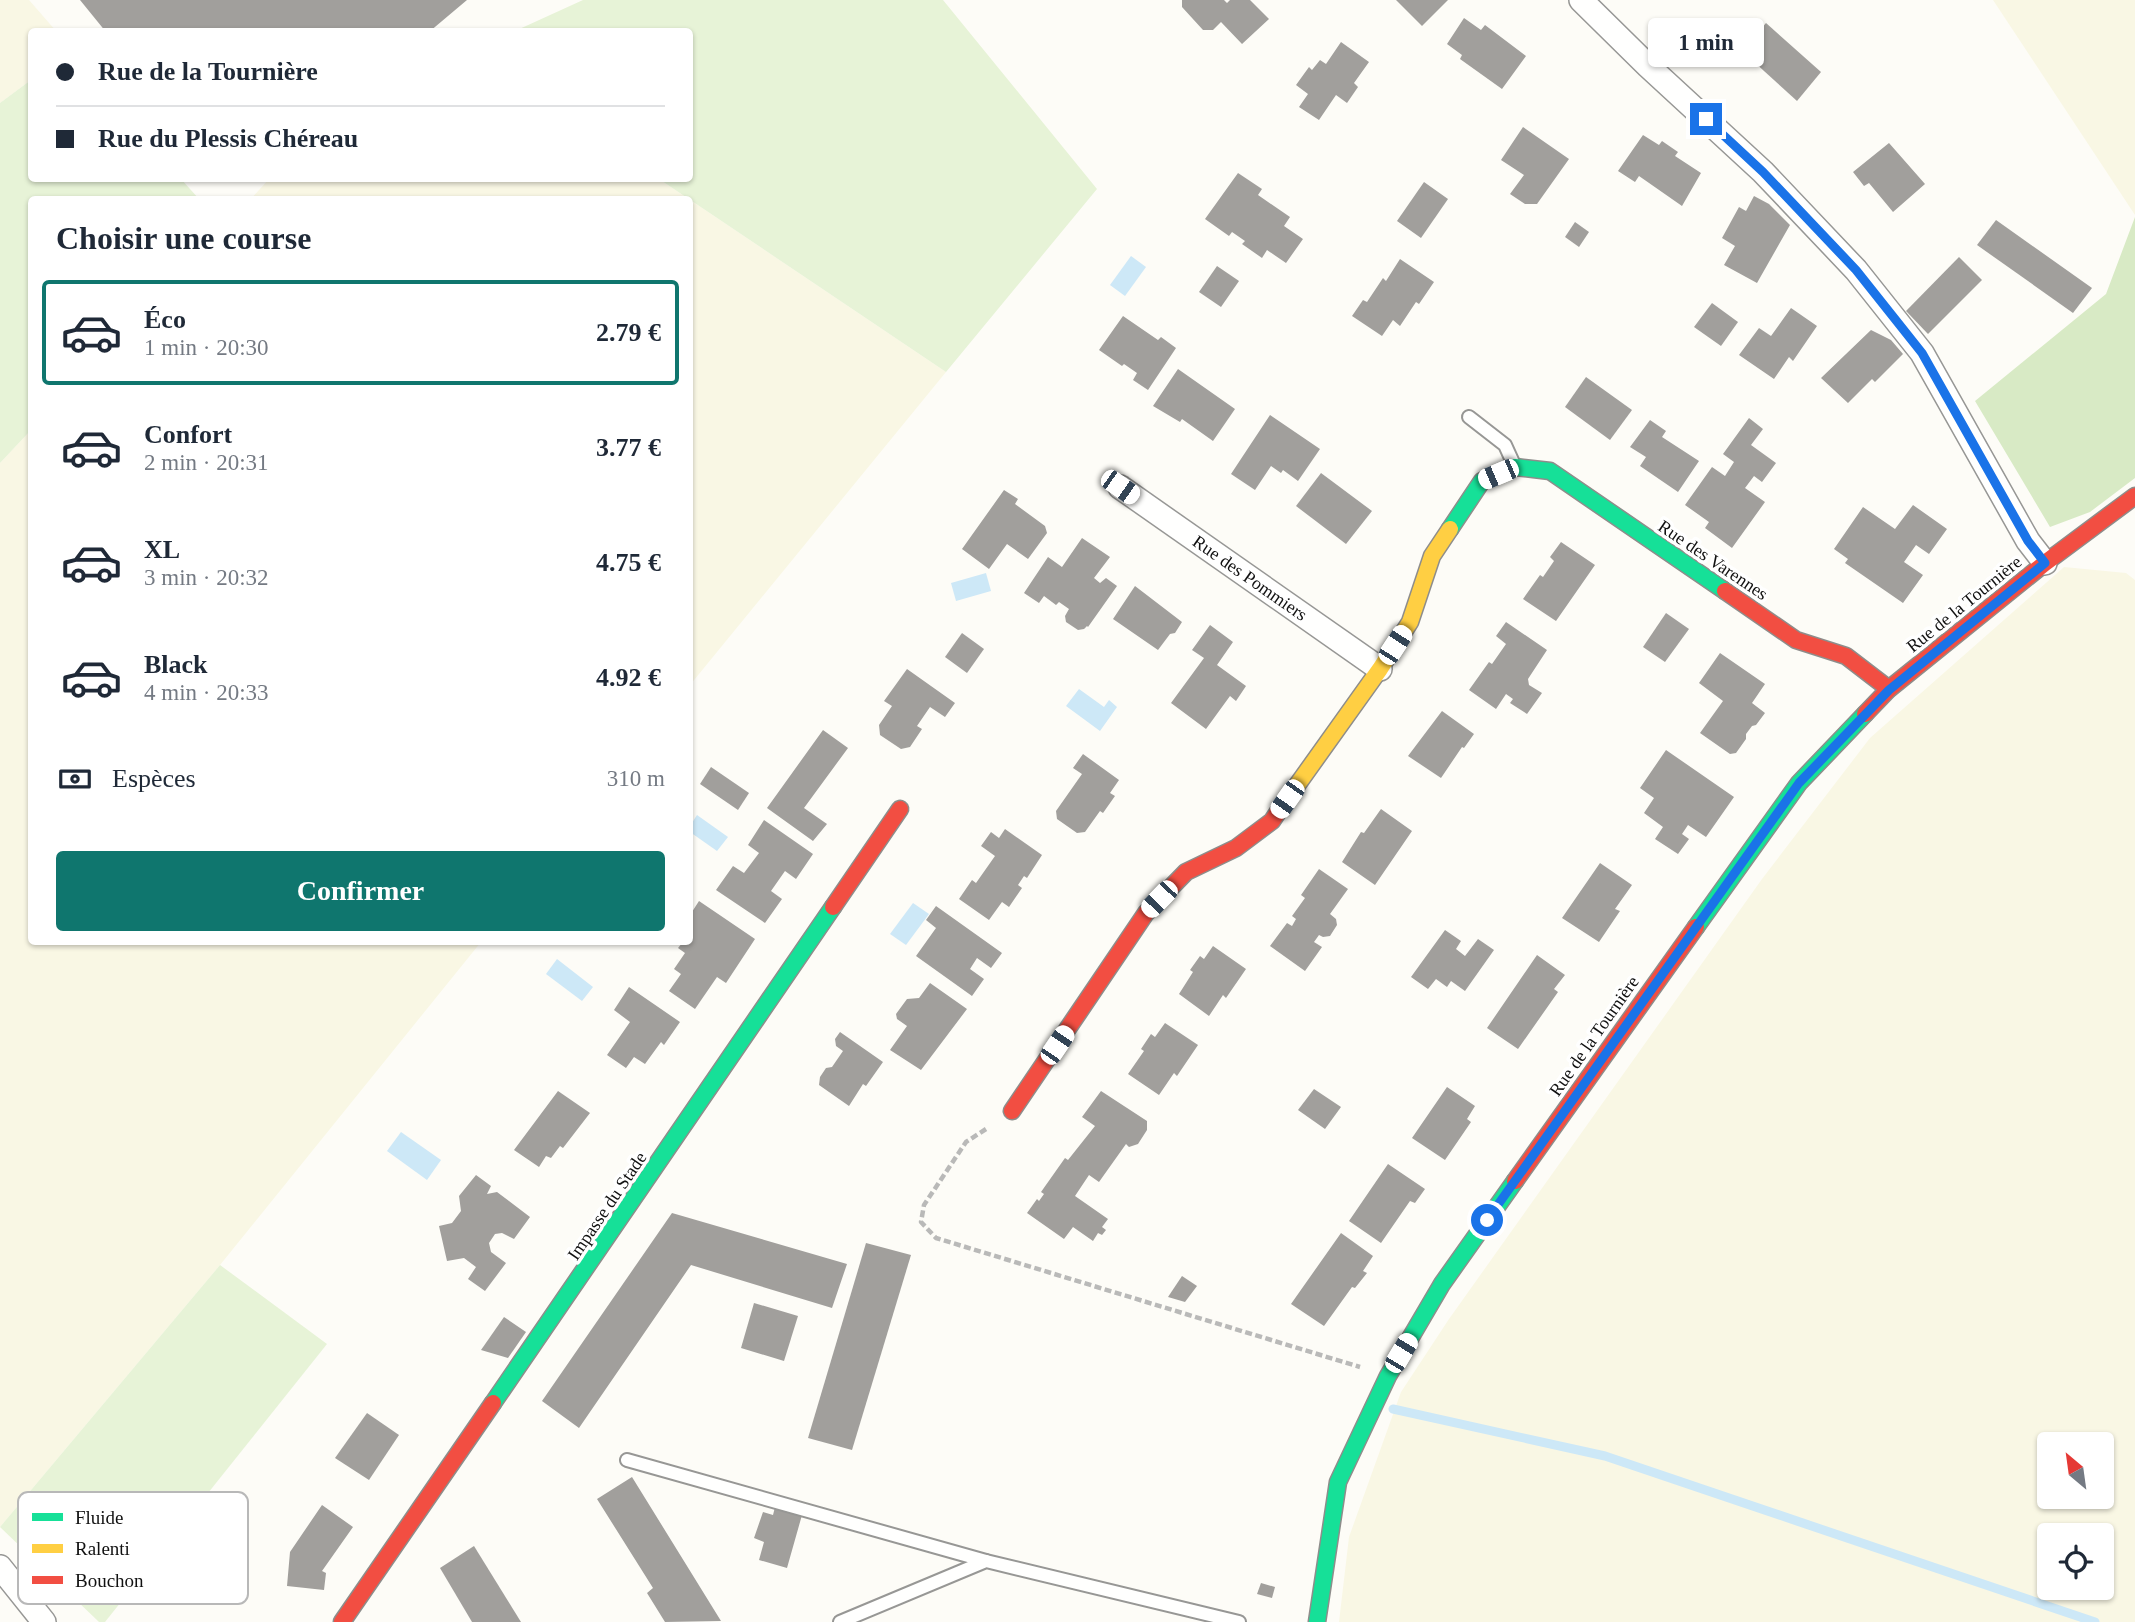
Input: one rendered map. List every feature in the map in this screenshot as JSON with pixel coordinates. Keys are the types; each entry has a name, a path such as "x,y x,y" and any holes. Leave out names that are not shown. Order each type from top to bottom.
{"street":[{"path":"1581,0 1763,172 1856,270 1922,353 2028,541 2045,563"},
{"name":"Rue des Varennes","path":"1012,1111 1146,912 1186,872 1236,848 1272,821 1380,669 1410,622 1432,556 1482,481 1515,467 1550,471 1796,640 1846,656 1889,690"},
{"name":"Rue des Pommiers","path":"1120,487 1380,669"},
{"name":"Rue de la Tournière","path":"1317,1622 1338,1482 1388,1376 1442,1284 1799,783 1889,690 2045,563 2130,504"},
{"name":"Impasse du Stade","path":"342,1622 900,809"},
{"path":"0,1567 18,1590"},
{"path":"30,1604 44,1622"}],"lane":[{"path":"1469,417 1505,445 1515,467"},
{"path":"627,1460 986,1561 1239,1622"},
{"path":"840,1622 986,1561"}],"path":[{"path":"1012,1111 966,1142 924,1205 921,1222 936,1238 1388,1376"}],"shaded area":[{"path":"0,0 29,0 53,28 28,28 28,82 0,103"},
{"path":"1993,0 2135,0 2135,215"},
{"path":"266,182 663,182 684,196 254,196"},
{"path":"693,202 946,372 693,681"},
{"path":"28,433 28,945 479,945 220,1265 29,1492 18,1492 18,1506 0,1527 0,463"},
{"path":"2064,567 2126,573 2135,580 2135,1622 1339,1622 1349,1537 1401,1392 1449,1319 1762,879 1870,738"}],"green space":[{"path":"583,0 943,0 1097,189 946,372 693,202 693,196 684,196 663,182 693,182 693,28 522,28"},
{"path":"28,82 28,182 184,182 196,196 28,196 28,433 0,463 0,103"},
{"path":"2135,217 2135,478 2090,512 2050,527 1975,401 2106,294"},
{"path":"220,1265 327,1344 209,1492 29,1492"},
{"path":"18,1506 18,1544 0,1527"},
{"path":"80,1604 119,1604 105,1622 99,1622"}],"water":[{"path":"1131,256 1146,267 1125,296 1110,285"},
{"path":"986,573 991,591 956,601 951,583"},
{"path":"1079,689 1104,707 1109,700 1117,707 1100,731 1066,706"},
{"path":"697,815 728,837 717,851 693,834 693,821"},
{"path":"913,903 929,914 906,945 890,934"},
{"path":"557,959 593,987 582,1001 546,974"},
{"path":"401,1132 441,1160 427,1180 387,1151"}],"building":[{"path":"80,0 467,0 434,28 103,28"},
{"path":"1182,0 1224,0 1227,3 1230,0 1250,0 1269,19 1242,44 1221,22 1213,30 1203,30 1182,7"},
{"path":"1396,0 1448,0 1422,26"},
{"path":"1464,18 1481,30 1485,25 1526,56 1502,89 1460,59 1462,55 1447,44"},
{"path":"1766,23 1821,72 1797,101 1742,51"},
{"path":"1341,42 1369,62 1354,83 1358,87 1347,103 1336,95 1319,120 1299,107 1308,94 1296,85 1309,67 1312,70 1320,60 1326,64"},
{"path":"1523,127 1569,159 1537,204 1525,204 1510,194 1524,175 1501,160"},
{"path":"1643,135 1659,145 1662,141 1678,152 1675,156 1701,173 1682,206 1639,176 1635,182 1618,171"},
{"path":"1889,143 1925,184 1893,212 1869,183 1864,186 1853,172"},
{"path":"1238,173 1262,189 1258,195 1290,217 1284,226 1303,239 1286,263 1267,250 1262,258 1242,244 1245,241 1232,232 1229,236 1205,219"},
{"path":"1424,182 1448,199 1421,238 1397,221"},
{"path":"1754,196 1769,204 1790,225 1757,283 1724,265 1735,246 1722,238 1739,207 1746,211"},
{"path":"1996,220 2092,288 2073,313 1977,245"},
{"path":"1575,222 1589,232 1579,247 1565,237"},
{"path":"1959,257 1982,280 1928,334 1906,311"},
{"path":"1400,259 1434,282 1400,326 1393,320 1382,336 1352,316 1363,300 1367,302 1383,278 1386,281"},
{"path":"1217,266 1239,281 1221,307 1199,292"},
{"path":"1712,303 1738,322 1721,346 1694,327"},
{"path":"1791,308 1817,326 1793,361 1789,357 1774,379 1739,355 1759,328 1771,336"},
{"path":"1123,316 1158,340 1161,337 1176,348 1148,390 1133,380 1137,373 1099,350"},
{"path":"1871,330 1891,340 1903,354 1875,382 1872,379 1848,403 1821,378"},
{"path":"1178,369 1235,409 1213,441 1182,419 1180,422 1153,406"},
{"path":"1586,377 1632,410 1610,440 1565,407"},
{"path":"1270,415 1320,449 1298,481 1283,470 1281,473 1271,466 1255,490 1231,474"},
{"path":"1749,418 1763,429 1751,445 1776,463 1762,482 1754,476 1745,488 1765,502 1732,548 1705,528 1709,522 1685,505 1712,467 1725,476 1734,462 1723,454"},
{"path":"1650,420 1666,431 1662,437 1699,461 1678,492 1640,466 1646,457 1630,447"},
{"path":"1321,473 1372,511 1346,544 1296,506"},
{"path":"1004,490 1018,499 1015,504 1045,526 1047,533 1028,559 1007,544 989,569 962,549"},
{"path":"1913,505 1947,529 1929,554 1916,545 1904,562 1923,575 1903,603 1845,563 1848,559 1834,549 1863,507 1895,529"},
{"path":"1082,538 1110,557 1094,578 1100,583 1106,578 1117,586 1088,627 1078,630 1066,622 1065,616 1069,609 1059,602 1056,605 1044,596 1039,603 1024,593 1048,557 1062,567"},
{"path":"1561,542 1595,565 1556,621 1523,599 1554,561 1550,557"},
{"path":"1135,586 1182,622 1158,650 1113,619"},
{"path":"1666,613 1689,629 1665,662 1643,647"},
{"path":"1506,622 1547,650 1528,679 1529,685 1542,693 1527,714 1510,703 1513,699 1506,694 1496,709 1469,690 1506,644 1496,636"},
{"path":"1210,625 1233,642 1217,665 1246,686 1236,701 1230,696 1206,729 1171,703 1204,658 1192,650"},
{"path":"962,633 984,649 967,673 945,657"},
{"path":"1720,653 1765,684 1752,703 1765,713 1746,734 1746,739 1736,753 1730,754 1700,733 1723,701 1699,683"},
{"path":"907,669 955,703 945,717 930,707 917,726 922,729 910,747 901,749 880,735 879,725 892,706 884,701"},
{"path":"1442,711 1474,734 1441,778 1408,756"},
{"path":"823,730 848,748 804,808 827,824 813,841 767,808"},
{"path":"1666,750 1734,797 1706,837 1688,825 1682,834 1689,839 1678,854 1655,839 1663,827 1644,813 1654,798 1640,788"},
{"path":"1083,754 1119,780 1110,793 1115,796 1103,813 1100,811 1085,832 1077,833 1057,819 1056,811 1082,774 1073,768"},
{"path":"711,767 749,793 738,810 700,784"},
{"path":"1381,809 1412,831 1375,885 1342,862 1361,832 1364,833"},
{"path":"764,820 813,854 796,879 785,871 771,891 782,899 765,923 716,890 733,866 744,873 759,853 748,845"},
{"path":"1005,829 1042,855 1027,878 1024,876 1018,885 1022,888 1009,907 1002,902 989,920 959,899 972,880 976,883 995,856 981,846 991,832 999,838"},
{"path":"1600,863 1632,885 1615,909 1620,911 1599,942 1562,918"},
{"path":"1319,869 1348,889 1330,914 1336,919 1337,925 1330,936 1319,935 1314,942 1322,947 1305,971 1270,946 1287,923 1292,926 1296,919 1292,916 1305,898 1301,895"},
{"path":"699,901 755,939 726,983 717,977 695,1009 669,991 681,974 674,969 685,953 678,948 680,945 693,945 693,910"},
{"path":"936,906 1002,953 991,968 977,958 970,969 984,979 972,996 916,956 936,928 926,920"},
{"path":"1445,930 1461,941 1456,949 1465,956 1478,939 1494,950 1465,991 1451,981 1447,987 1436,979 1428,989 1411,977"},
{"path":"1213,946 1246,969 1226,998 1223,995 1209,1016 1179,994 1193,972 1190,970 1200,956 1204,959"},
{"path":"1537,955 1565,975 1554,989 1558,992 1518,1049 1487,1028"},
{"path":"930,983 967,1009 921,1070 890,1050 907,1026 897,1019 896,1014 907,999 919,998"},
{"path":"629,987 680,1022 664,1045 661,1042 645,1064 634,1057 626,1068 607,1055 630,1022 614,1010"},
{"path":"1165,1023 1198,1045 1177,1076 1174,1073 1159,1095 1128,1074 1144,1051 1141,1049 1151,1034 1155,1037"},
{"path":"840,1032 883,1062 866,1086 863,1084 849,1106 819,1085 820,1077 826,1068 832,1067 843,1051 836,1046 835,1039"},
{"path":"1447,1087 1475,1106 1467,1119 1471,1122 1445,1160 1412,1138"},
{"path":"1314,1089 1341,1107 1325,1129 1298,1110"},
{"path":"558,1091 590,1113 563,1148 560,1146 551,1158 546,1156 539,1167 514,1150"},
{"path":"1101,1091 1147,1121 1147,1130 1138,1144 1129,1147 1126,1144 1099,1182 1089,1175 1075,1196 1108,1219 1102,1227 1106,1230 1102,1235 1098,1233 1093,1241 1073,1227 1064,1239 1027,1213 1044,1194 1041,1192 1065,1158 1068,1160 1095,1126 1082,1117"},
{"path":"1388,1164 1425,1189 1415,1203 1410,1201 1381,1243 1349,1221"},
{"path":"476,1175 491,1186 487,1194 497,1192 530,1217 514,1239 502,1233 495,1234 489,1243 491,1252 506,1263 485,1291 468,1279 476,1267 464,1258 447,1261 439,1226 452,1223 461,1211 459,1196"},
{"path":"672,1213 847,1264 832,1308 691,1265 579,1428 542,1401"},
{"path":"1341,1233 1373,1256 1363,1271 1367,1273 1355,1288 1352,1287 1324,1326 1291,1304"},
{"path":"866,1243 911,1255 852,1450 808,1438"},
{"path":"1182,1276 1197,1286 1185,1302 1168,1297"},
{"path":"754,1303 798,1316 784,1361 741,1348"},
{"path":"504,1317 526,1332 508,1358 481,1350"},
{"path":"367,1413 399,1435 369,1480 335,1458"},
{"path":"632,1477 721,1621 665,1622 647,1593 653,1588 597,1499"},
{"path":"322,1505 353,1527 322,1571 326,1573 324,1590 287,1586 290,1552"},
{"path":"775,1507 802,1515 787,1568 759,1560 764,1542 754,1538 763,1512 773,1515"},
{"path":"474,1546 521,1622 472,1622 440,1568"},
{"path":"1261,1583 1275,1587 1272,1598 1257,1594"}],"waterway":[{"path":"1393,1409 1605,1456 2095,1622"}],"traffic: fast":[{"path":"1450,529 1482,481 1515,467 1550,471 1725,591"},
{"path":"1696,927 1799,783 1865,714"},
{"path":"493,1403 833,907"},
{"path":"1317,1622 1338,1482 1388,1376 1442,1284 1515,1181"}],"traffic: slow":[{"path":"1280,809 1380,669 1410,622 1432,556 1450,529"}],"traffic: jam":[{"path":"1865,714 1889,689 2045,563 2135,496"},
{"path":"1725,591 1796,640 1846,656 1889,689"},
{"path":"833,907 900,809"},
{"path":"1012,1111 1146,913 1186,872 1236,848 1272,821 1280,809"},
{"path":"1515,1181 1696,927"},
{"path":"342,1622 493,1403"}],"route":[{"path":"1487,1220 1799,783 1889,690 2045,563 2028,541 1922,353 1856,270 1763,172 1706,119"}]}
